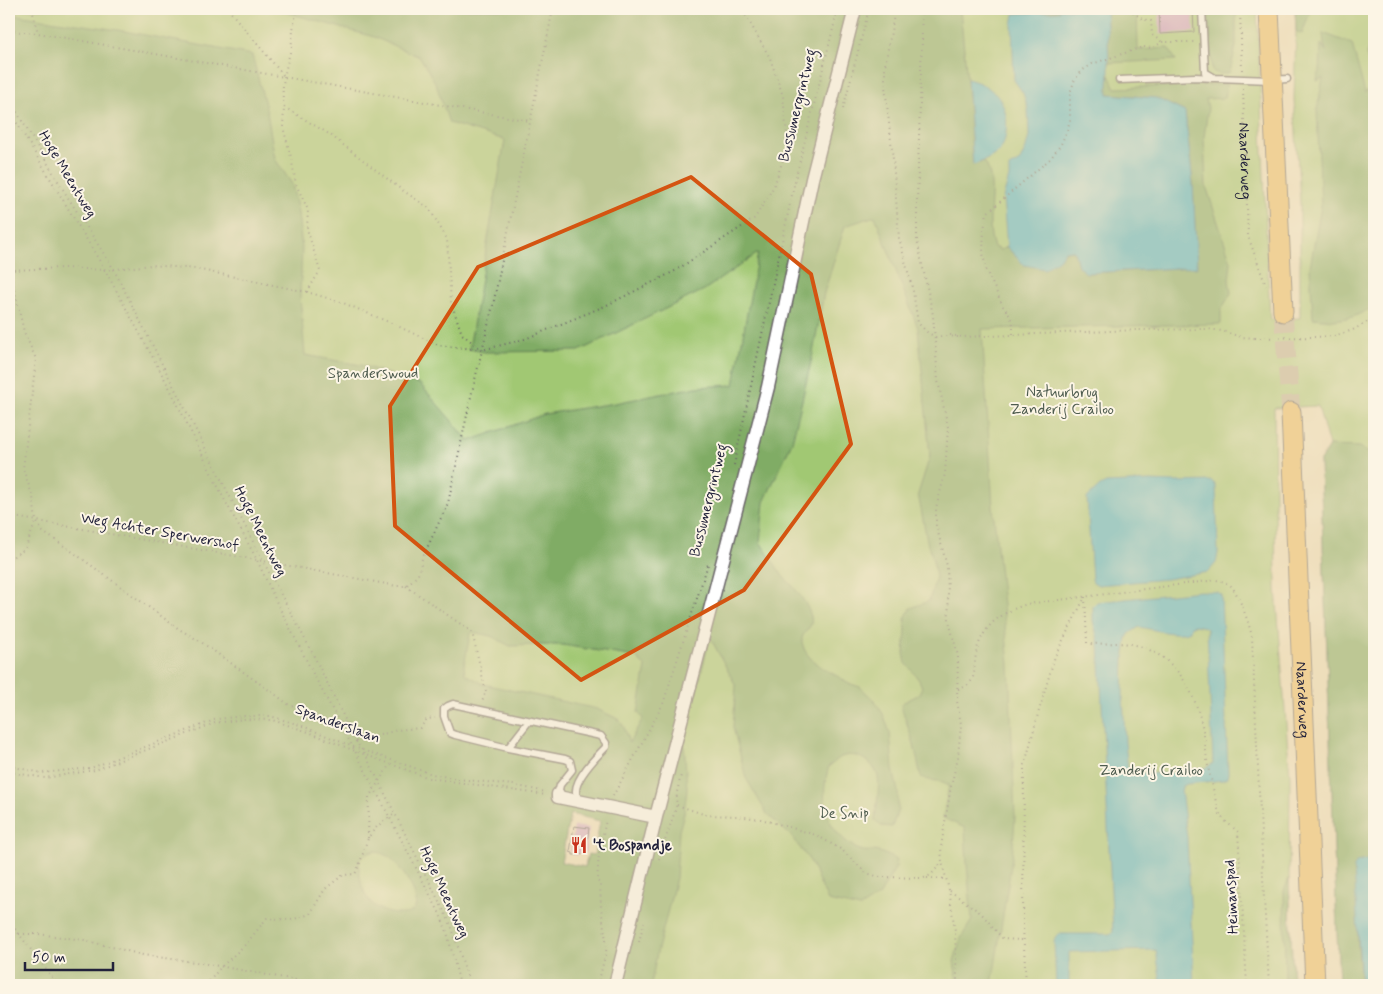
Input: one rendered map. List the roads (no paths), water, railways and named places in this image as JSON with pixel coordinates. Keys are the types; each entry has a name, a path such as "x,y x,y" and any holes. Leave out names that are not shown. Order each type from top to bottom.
{"main road":[{"name":"Naarderweg","path":"1269,9 1280,79 1283,312"},
{"name":"Naarderweg","path":"1291,412 1315,985"}],"street":[{"name":"Bussumergrintweg","path":"615,985 656,817 768,386 812,179 855,9"},
{"path":"558,796 656,817"}],"lane":[{"path":"1202,9 1205,72 1215,78"},
{"path":"1118,80 1195,77 1280,79"},
{"path":"558,796 560,785 572,770 570,761 455,736 450,733 444,716 444,709 453,704 601,736 606,743 606,747 585,770 576,793 580,801"},
{"path":"508,748 529,721"}],"water":[{"path":"1060,9 1106,9 1109,62 1108,94 1156,98 1185,112 1193,184 1197,267 1086,273 1078,266 1074,251 1070,250 1065,251 1059,259 1045,269 1024,265 1007,247 1003,198 1009,177 1009,167 1020,161 1029,136 1028,109 1023,93 1014,80 1012,25 1014,14 1060,11"},
{"path":"967,79 985,86 998,97 1003,105 1007,122 1005,139 1000,150 973,165"},
{"path":"1210,481 1214,483 1216,487 1218,553 1216,563 1208,572 1167,579 1098,585 1092,579 1087,498 1106,483"},
{"path":"1200,591 1217,592 1221,595 1227,778 1187,784 1181,790 1187,837 1194,985 1161,985 1156,950 1069,952 1069,985 1056,985 1054,942 1057,936 1060,934 1110,934 1113,932 1099,643 1093,621 1093,606 1097,602","holes":["1195,625 1207,629 1213,763 1199,770 1188,772 1141,773 1128,770 1123,692 1124,660 1129,634 1139,627 1179,633 1190,631 1191,626"]},
{"path":"1374,852 1374,985 1361,985 1354,867 1357,862 1371,859"}],"tunnel":[{"path":"1283,312 1291,412"}],"place":[{"name":"'t Bospandje","path":"579,845"}],"park label":[{"name":"Spanderswoud","path":"373,373"},
{"name":"Natuurbrug Zanderij Crailoo","path":"1062,400"},
{"name":"Zanderij Crailoo","path":"1151,770"},
{"name":"De Snip","path":"844,813"}]}
